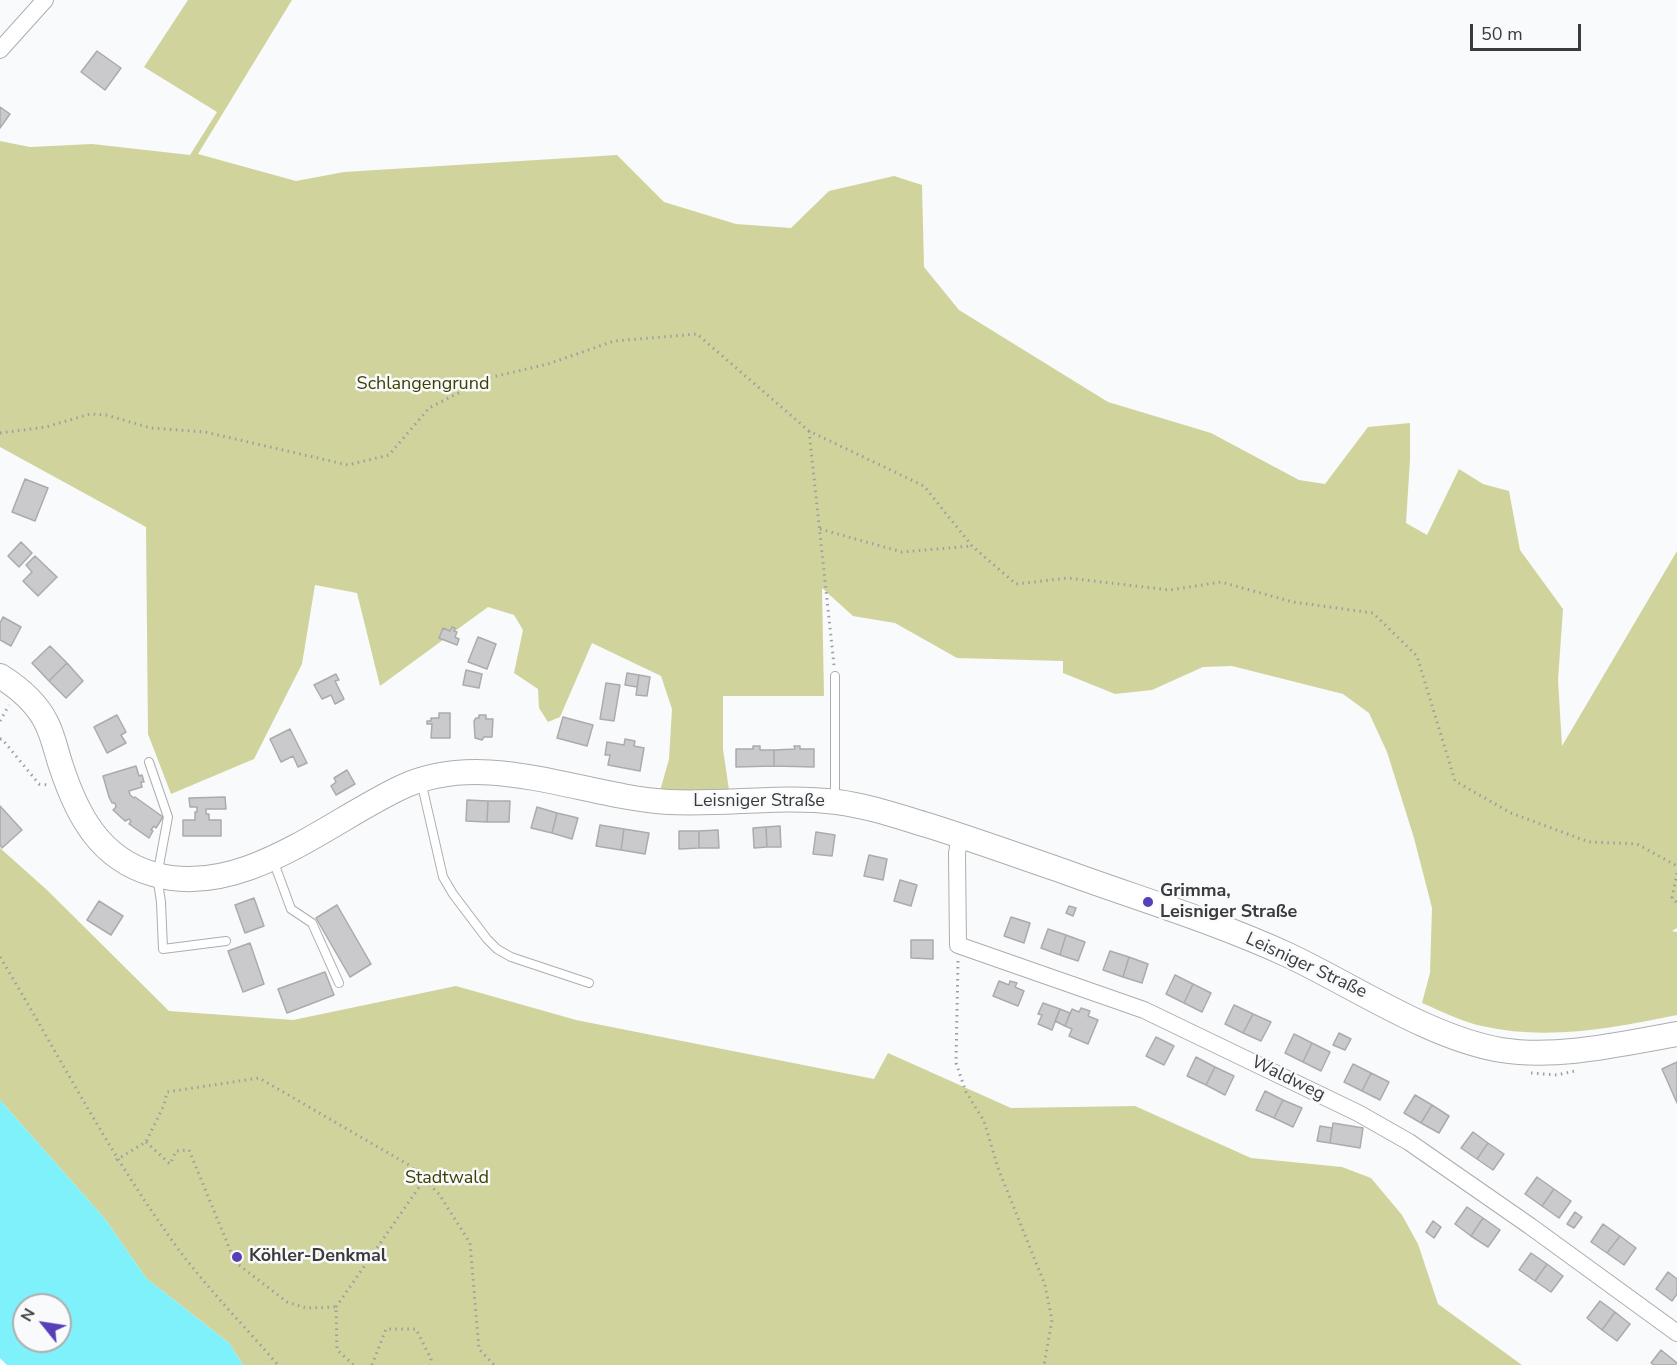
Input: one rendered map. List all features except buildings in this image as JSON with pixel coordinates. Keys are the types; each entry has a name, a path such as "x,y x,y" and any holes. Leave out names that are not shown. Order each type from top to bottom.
{"main road":[{"name":"Leisniger Straße","path":"0,676 30,699 48,724 78,813 100,843 128,865 157,876 189,880 210,878 247,868 303,843 404,787 421,781 471,771 526,777 632,799 695,802 776,798 835,802 893,814 1244,936 1298,960 1417,1021 1481,1046 1502,1050 1546,1052 1614,1045 1677,1034"}],"street":[{"path":"0,50 45,0"},
{"path":"958,945 957,853 960,836"},
{"name":"Waldweg","path":"958,945 1144,1010 1358,1113 1408,1142 1530,1226 1677,1333"}],"lane":[{"path":"835,802 836,676"},
{"path":"149,762 168,817 157,876 161,902 163,949 226,941"},
{"path":"421,781 443,878 487,939 497,949 511,957 589,983"},
{"path":"272,857 291,909 312,923 339,983"}],"path":[{"path":"0,433 46,427 90,414 106,415 151,428 205,432 348,465 389,455 429,408 488,378 548,364 614,341 697,333 809,431 924,486 972,546 1016,584 1068,578 1170,590 1221,582 1293,602 1373,613 1417,656 1455,781 1511,813 1589,842 1637,844 1677,866"},
{"path":"809,431 836,676"},
{"path":"820,529 902,552 972,546"},
{"path":"0,721 5,714"},
{"path":"0,739 39,784 68,787"},
{"path":"1677,873 1672,898 1677,903"},
{"path":"958,945 956,1063 966,1092 984,1121 998,1168 1045,1285 1052,1320 1044,1365"},
{"path":"0,957 49,1038 117,1160 165,1232 278,1365"},
{"path":"117,1160 146,1142 164,1105 167,1092 259,1078 409,1165 439,1194 470,1243 479,1349 494,1365"},
{"path":"146,1142 170,1164 176,1151 189,1150 235,1262 287,1302 306,1308 336,1307"},
{"path":"354,1365 337,1350 336,1307 424,1179"},
{"path":"372,1365 386,1329 416,1329 431,1359 430,1365"}],"green space":[{"name":"Schlangengrund","path":"188,0 292,0 198,154 296,181 344,172 617,155 664,202 736,224 791,228 829,191 894,176 922,185 924,267 959,310 1108,402 1211,433 1299,480 1325,484 1368,427 1410,423 1406,523 1427,535 1459,469 1483,484 1509,491 1520,550 1563,609 1558,680 1562,746 1677,551 1677,928 1672,931 1677,932 1677,1015 1580,1031 1531,1032 1474,1024 1422,1003 1430,973 1432,908 1414,838 1387,752 1369,713 1343,694 1232,666 1203,667 1152,690 1115,694 1063,673 1063,661 957,658 895,623 853,616 822,588 824,696 723,696 723,749 729,790 660,791 669,759 672,709 661,676 592,643 560,717 548,722 539,708 538,689 514,673 523,630 514,615 488,607 380,686 357,593 315,585 302,664 254,759 171,794 148,734 146,527 0,447 0,141 30,147 92,144 190,155 217,112 144,67"},
{"name":"Stadtwald","path":"0,848 47,890 169,1011 293,1020 456,986 576,1020 874,1079 888,1053 1011,1108 1135,1106 1251,1158 1342,1167 1371,1178 1402,1215 1418,1244 1438,1304 1522,1365 243,1365 229,1343 146,1278 105,1219 0,1100"}],"water":[{"path":"0,1100 105,1219 146,1278 229,1343 243,1365 7,1365 0,1358"}],"place":[{"name":"Grimma, Leisniger Straße","path":"1148,902"},
{"name":"Köhler-Denkmal","path":"237,1257"}]}
